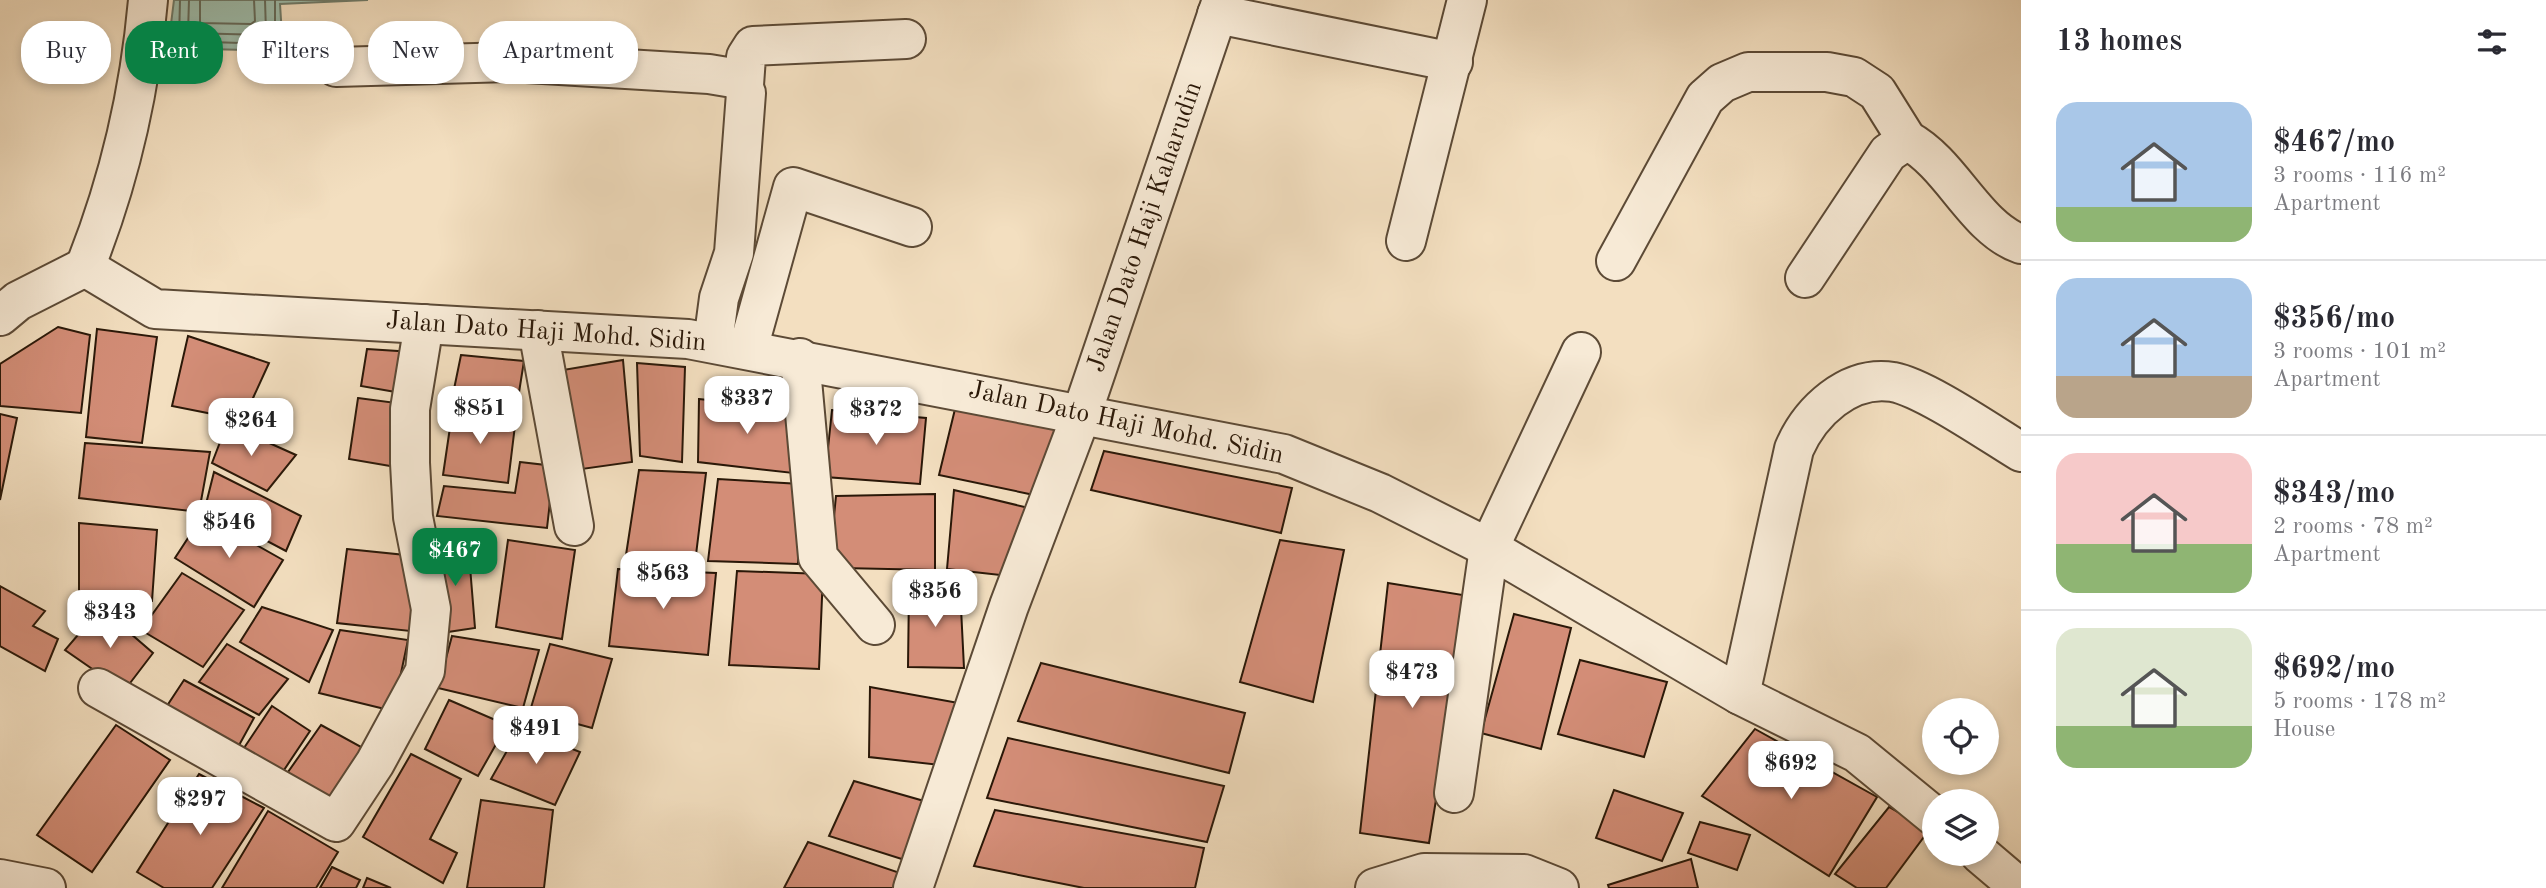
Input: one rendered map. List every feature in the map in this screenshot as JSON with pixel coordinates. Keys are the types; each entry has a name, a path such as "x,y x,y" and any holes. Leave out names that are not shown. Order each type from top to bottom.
{"street":[{"path":"6,302 85,267 105,218 142,68 148,0"},
{"path":"1406,241 1467,0"},
{"path":"1219,7 1453,62"},
{"name":"Jalan Dato Haji Kaharudin","path":"913,888 1009,606 1083,413 1219,7"},
{"path":"731,346 719,298 734,253 746,57 753,46 906,39"},
{"path":"354,66 510,62 709,74 739,79 744,85"},
{"path":"1616,261 1705,98 1722,83 1748,72 1827,72 1854,77 1877,92 1907,141 1925,150 1996,228 2021,244"},
{"path":"1805,278 1888,153 1907,141"},
{"path":"731,346 793,187 912,227"},
{"name":"Jalan Dato Haji Mohd. Sidin","path":"85,267 155,309 538,330 731,346 1284,454 1380,492 1489,548 1740,695 1857,753 1922,806"},
{"path":"98,688 336,822 375,763 425,671 431,610 413,517 410,463 410,409 424,324"},
{"path":"538,330 574,526"},
{"path":"1454,793 1489,548 1581,352"},
{"path":"800,358 818,556 875,625"},
{"path":"1740,695 1794,449 1803,427 1832,398 1868,384 1892,382 1918,392 2021,452"},
{"path":"1994,866 2020,888"},
{"path":"1375,888 1424,873 1524,874 1559,888"},
{"path":"0,879 46,888"}],"water":[{"path":"174,0 368,0 280,4 281,21 237,21 237,50 223,49 223,21 171,21"}],"building":[{"path":"58,327 90,335 81,413 0,406 0,364"},
{"path":"97,329 157,337 142,443 86,437"},
{"path":"188,336 269,363 243,420 172,406"},
{"path":"367,349 413,352 407,394 361,386"},
{"path":"461,355 524,361 517,405 453,394"},
{"path":"623,360 632,462 575,470 557,371"},
{"path":"637,363 685,367 682,462 640,456"},
{"path":"358,398 404,404 402,468 349,459"},
{"path":"699,399 796,410 793,473 698,462"},
{"path":"956,405 1061,426 1039,496 939,475"},
{"path":"453,407 516,417 508,483 443,475"},
{"path":"832,410 926,418 920,484 825,477"},
{"path":"0,414 17,418 0,500"},
{"path":"227,424 296,455 267,491 212,463"},
{"path":"85,443 210,452 199,512 79,498"},
{"path":"1104,451 1292,488 1281,533 1091,490"},
{"path":"520,462 554,466 547,528 437,516 444,486 515,493"},
{"path":"639,470 706,473 695,563 626,555"},
{"path":"214,472 301,516 286,551 205,508"},
{"path":"718,479 801,484 798,564 708,561"},
{"path":"954,490 1033,509 1009,576 947,569"},
{"path":"935,494 935,570 841,568 830,556 836,496"},
{"path":"203,515 283,560 254,607 175,558"},
{"path":"79,523 157,530 152,601 79,595"},
{"path":"508,540 575,550 562,639 496,627"},
{"path":"1280,540 1344,550 1313,702 1240,682"},
{"path":"468,542 475,628 441,633 434,548"},
{"path":"347,549 415,556 410,631 337,623"},
{"path":"618,569 716,573 708,655 609,646"},
{"path":"737,571 823,574 819,669 729,665"},
{"path":"182,573 244,610 203,667 141,630"},
{"path":"1388,583 1469,596 1429,843 1360,833"},
{"path":"0,586 45,611 33,626 58,639 45,671 0,646"},
{"path":"960,588 964,668 908,667 909,589"},
{"path":"262,607 333,630 309,682 240,642"},
{"path":"101,608 153,653 124,691 65,650"},
{"path":"1514,614 1571,628 1541,749 1481,733"},
{"path":"340,630 408,640 393,711 319,693"},
{"path":"452,636 539,650 523,708 438,688"},
{"path":"227,644 288,679 259,715 199,682"},
{"path":"550,644 612,659 592,728 530,711"},
{"path":"1580,660 1667,682 1644,757 1558,734"},
{"path":"1041,663 1245,713 1229,773 1018,721"},
{"path":"184,680 254,718 232,758 161,715"},
{"path":"870,687 964,704 940,765 869,757"},
{"path":"449,700 507,725 478,776 425,749"},
{"path":"272,706 310,731 278,779 240,754"},
{"path":"116,725 170,760 92,872 37,835"},
{"path":"321,725 374,754 333,815 281,782"},
{"path":"520,728 580,752 555,805 491,779"},
{"path":"1755,729 1877,797 1829,876 1702,796"},
{"path":"1008,738 1224,786 1207,842 987,798"},
{"path":"411,754 461,779 430,839 457,853 443,883 363,837"},
{"path":"199,774 264,808 212,888 164,888 137,872"},
{"path":"854,781 931,803 908,861 829,836"},
{"path":"1614,790 1683,813 1662,861 1596,838"},
{"path":"481,800 553,810 544,888 467,888"},
{"path":"1889,807 1922,826 1922,839 1886,888 1857,888 1835,874"},
{"path":"995,810 1204,848 1195,888 1084,888 974,866"},
{"path":"268,811 338,852 316,888 222,888"},
{"path":"1700,822 1750,835 1737,870 1688,853"},
{"path":"808,842 906,875 901,888 784,888"},
{"path":"1691,859 1698,888 1609,888 1608,885"},
{"path":"332,867 360,880 356,888 320,888"},
{"path":"367,878 391,888 363,888"}]}
